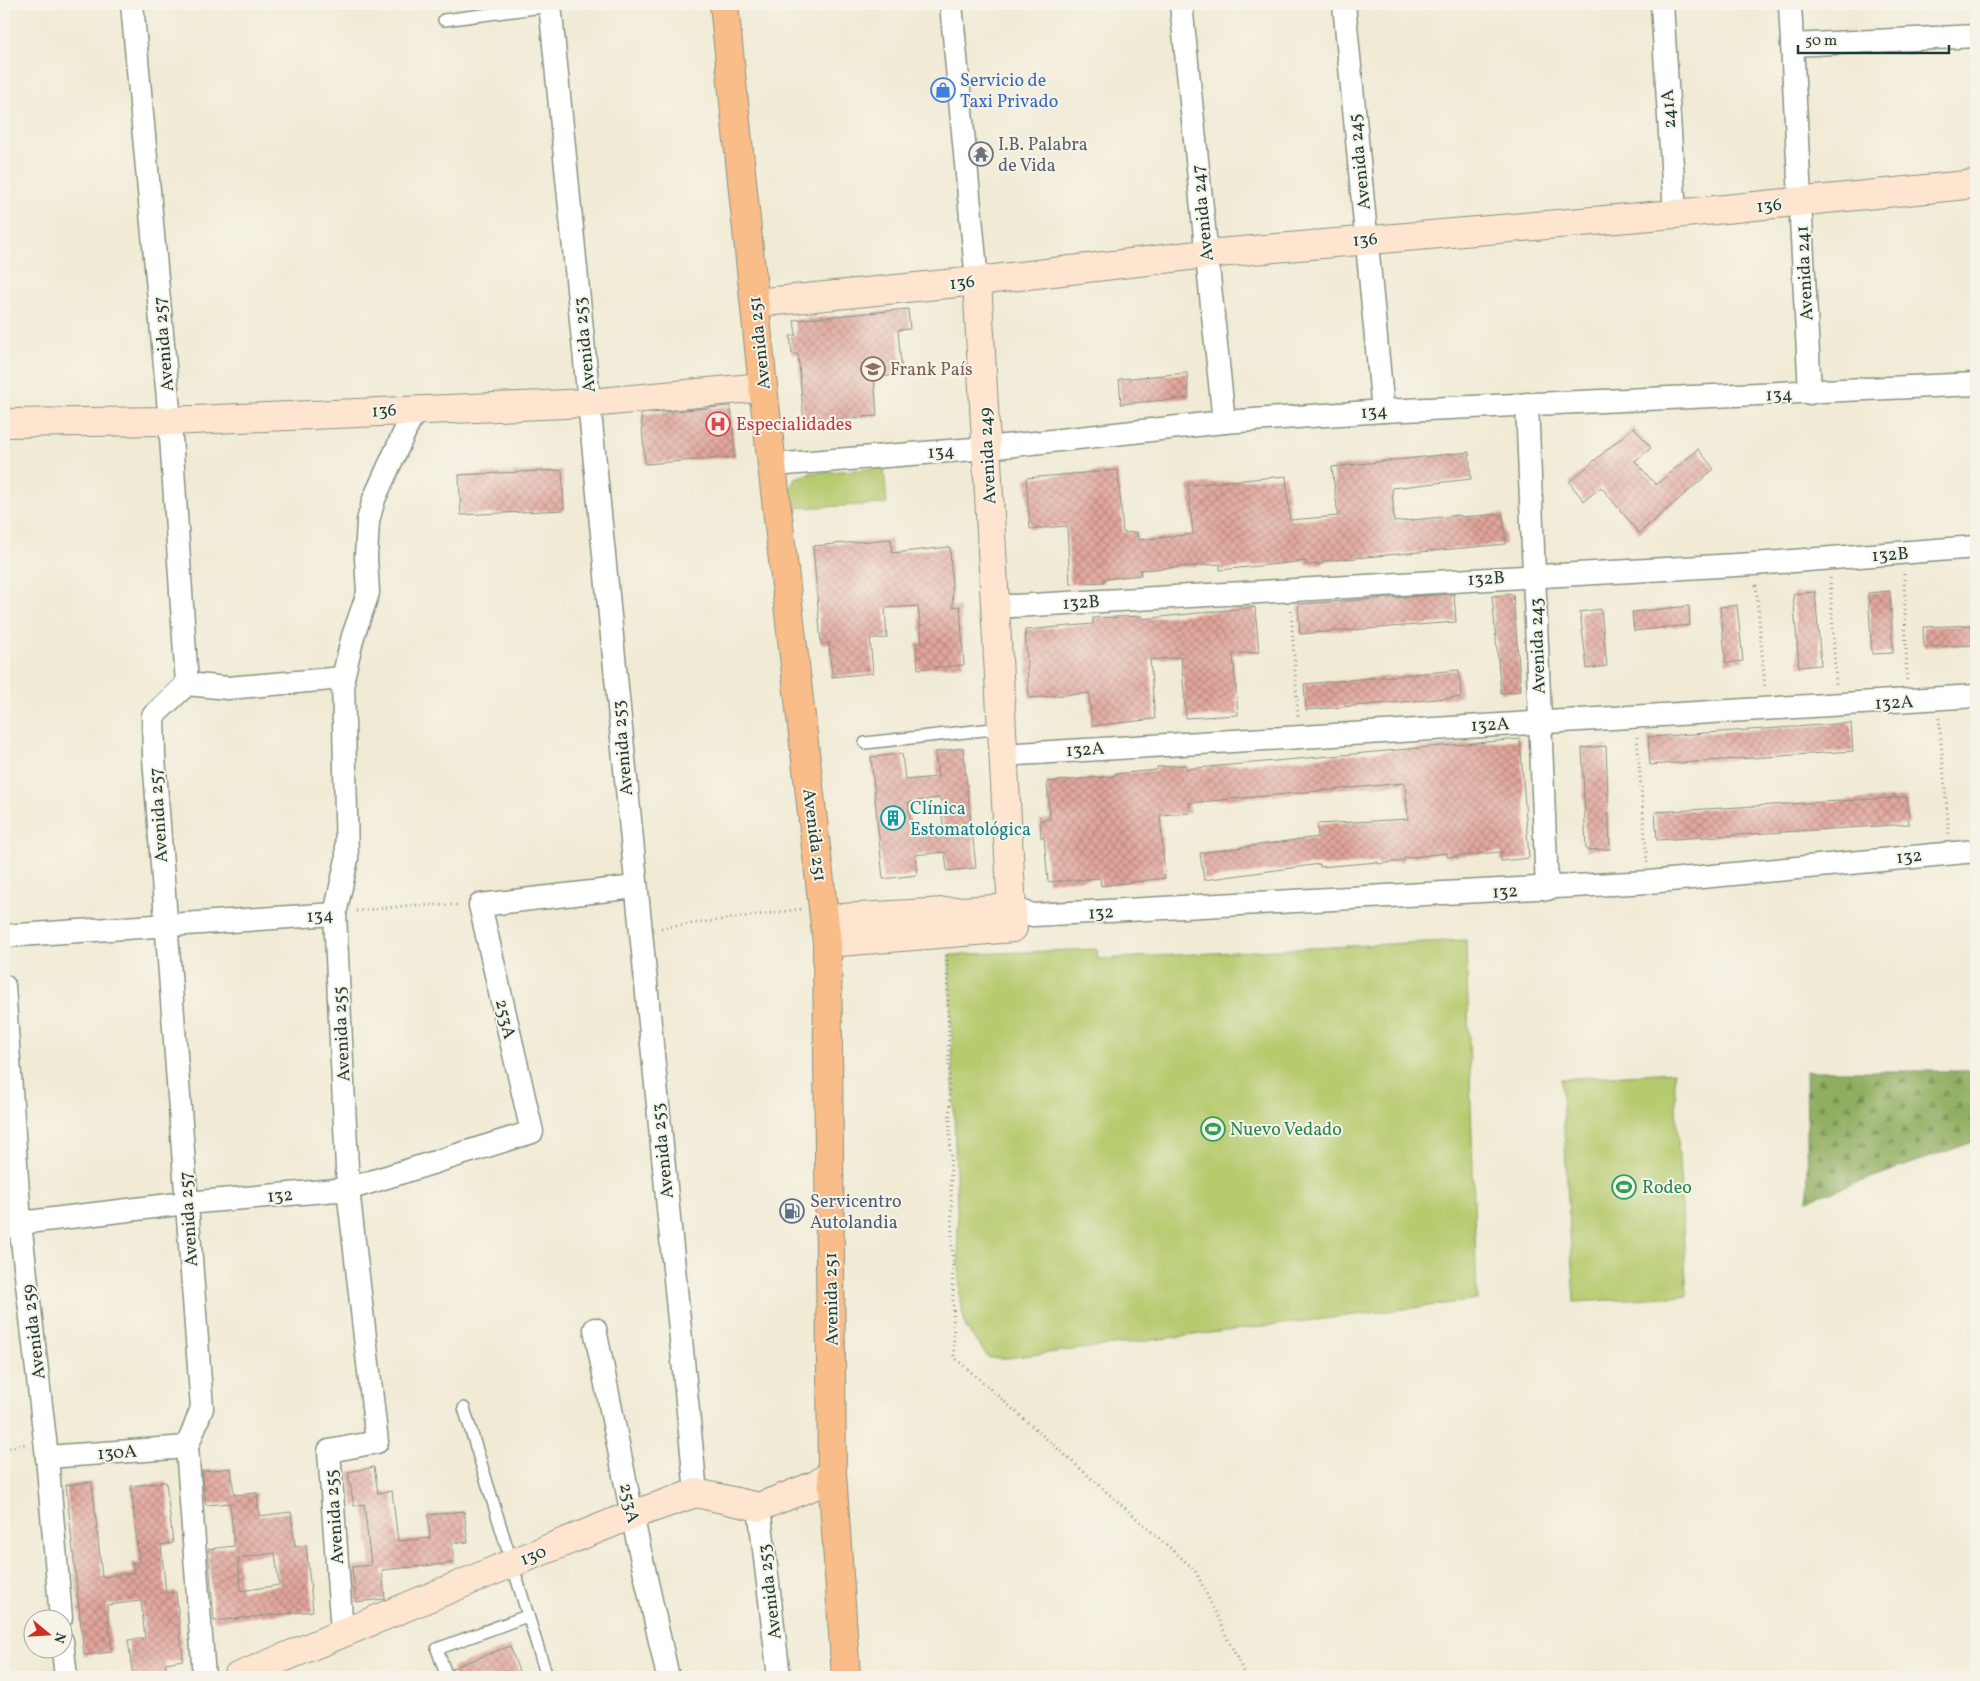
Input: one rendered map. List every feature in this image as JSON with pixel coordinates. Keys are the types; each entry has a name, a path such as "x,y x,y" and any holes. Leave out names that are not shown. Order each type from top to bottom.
{"main road":[{"name":"Avenida 251","path":"724,4 763,387 774,465 825,923 832,1473 845,1674"}],"street":[{"name":"Avenida 257","path":"132,4 170,421 187,684 153,716 154,757 202,1408 187,1447 204,1677"},
{"name":"Avenida 249","path":"951,4 977,281 1003,755 1020,917"},
{"name":"Avenida 247","path":"1181,4 1224,422"},
{"name":"Avenida 245","path":"1344,4 1384,411"},
{"name":"241A","path":"1662,4 1675,214"},
{"name":"Avenida 241","path":"1790,4 1810,393"},
{"name":"Avenida 253","path":"550,5 635,887 696,1493"},
{"path":"1792,45 1976,36"},
{"name":"136","path":"755,303 977,281 1206,254 1675,214 1976,184"},
{"name":"134","path":"774,465 986,448 1224,422 1384,411 1976,384"},
{"name":"136","path":"4,423 170,421 589,403 763,387"},
{"name":"Avenida 243","path":"1527,404 1547,889"},
{"name":"Avenida 255","path":"342,1632 329,1451 377,1442 348,1189 336,914 347,859 343,678 353,636 368,593 366,557 368,521 374,499 415,409"},
{"name":"132B","path":"995,607 1754,564 1976,547"},
{"path":"187,684 228,688 343,678"},
{"name":"132A","path":"1003,755 1540,721 1908,702 1976,696"},
{"name":"132","path":"825,923 1020,917 1547,889 1649,882 1976,851"},
{"path":"480,905 635,887"},
{"name":"253A","path":"480,905 532,1132"},
{"name":"134","path":"4,936 336,914"},
{"name":"132","path":"825,923 946,934 1020,917"},
{"name":"Avenida 259","path":"4,986 20,1223 47,1457 60,1608"},
{"name":"132","path":"20,1223 186,1203 348,1189 532,1132"},
{"name":"253A","path":"595,1329 632,1515 668,1677"},
{"name":"130A","path":"47,1457 187,1447"},
{"path":"696,1493 759,1507 818,1484 832,1473"},
{"name":"130","path":"253,1674 342,1632 632,1515 696,1493"},
{"name":"Avenida 253","path":"759,1507 779,1677"},
{"path":"64,1658 66,1677"}],"lane":[{"path":"444,20 550,5"},
{"path":"865,743 1002,728"},
{"path":"464,1408 510,1564 547,1677"},
{"path":"447,1677 437,1650 527,1616"}],"path":[{"path":"1904,553 1908,702"},
{"path":"1828,558 1837,705"},
{"path":"1754,564 1767,710"},
{"path":"1290,590 1299,736"},
{"path":"1937,700 1951,852"},
{"path":"1635,716 1649,882"},
{"name":"134","path":"336,914 414,905 480,905"},
{"path":"640,931 825,923"},
{"path":"946,934 954,1357 1194,1570 1246,1677"}],"green space":[{"path":"884,468 887,504 792,508 790,491 795,478 812,473"},
{"name":"Nuevo Vedado","path":"1466,940 1477,1300 1007,1358 989,1358 966,1328 960,1301 949,955 1097,949 1098,959"},
{"path":"1806,1071 1976,1071 1976,1141 1808,1200"},
{"name":"Rodeo","path":"1674,1072 1687,1296 1574,1302 1561,1079"}],"building":[{"path":"908,309 910,329 898,330 902,375 874,377 877,416 804,422 798,354 792,354 790,336 796,335 794,320"},
{"path":"1187,373 1189,398 1121,404 1119,379"},
{"path":"731,406 735,457 645,464 641,414"},
{"path":"1634,427 1651,448 1635,461 1656,485 1698,449 1714,469 1639,533 1601,487 1584,501 1569,482"},
{"path":"1469,452 1471,479 1392,488 1394,522 1460,515 1461,517 1503,514 1506,544 1323,561 1323,564 1306,565 1306,561 1220,570 1220,564 1140,570 1141,575 1104,579 1104,582 1070,584 1067,526 1030,529 1026,478 1118,470 1123,533 1137,532 1138,540 1193,534 1188,485 1286,476 1290,520 1338,516 1332,467"},
{"path":"562,470 564,510 461,515 459,475"},
{"path":"891,539 892,553 950,547 953,607 960,606 964,665 918,669 916,643 922,643 918,606 885,608 887,638 870,639 873,673 832,677 829,643 821,644 813,546"},
{"path":"1890,591 1893,653 1872,654 1868,593"},
{"path":"1815,592 1821,665 1799,667 1793,594"},
{"path":"1454,594 1456,622 1300,634 1298,604"},
{"path":"1513,594 1521,691 1501,693 1492,596"},
{"path":"1737,605 1743,661 1726,663 1720,607"},
{"path":"1689,606 1690,625 1634,631 1632,612"},
{"path":"1255,607 1259,652 1233,654 1238,715 1186,718 1181,657 1150,660 1155,719 1092,726 1089,693 1029,698 1025,630 1093,624 1093,618 1142,616 1142,619"},
{"path":"1601,609 1607,666 1587,669 1580,612"},
{"path":"1976,625 1976,645 1924,647 1923,627"},
{"path":"1459,670 1461,697 1306,710 1304,684"},
{"path":"1851,723 1853,751 1650,765 1648,737"},
{"path":"1520,739 1529,858 1501,861 1501,852 1447,857 1447,853 1404,858 1404,861 1378,864 1378,862 1320,867 1320,864 1204,880 1200,853 1318,837 1317,824 1408,819 1405,783 1189,803 1190,813 1160,815 1165,878 1101,886 1100,878 1048,882 1044,837 1041,838 1040,820 1050,819 1047,782 1115,776 1114,774 1157,770 1157,767 1186,765 1186,769"},
{"path":"1606,746 1610,849 1586,850 1582,748"},
{"name":"Clínica Estomatológica","path":"963,748 976,868 947,871 945,852 915,855 917,875 883,879 871,757 902,754 905,780 938,777 935,752","holes":["940,798 944,833 912,837 908,802"]},
{"path":"1907,797 1909,824 1657,840 1655,812"},
{"path":"374,1467 378,1493 392,1491 398,1541 430,1538 428,1515 464,1511 468,1542 452,1543 454,1563 382,1570 385,1599 356,1602 352,1567 371,1565 364,1504 354,1506 348,1472"},
{"path":"231,1468 234,1495 257,1493 259,1516 291,1512 295,1547 306,1545 313,1611 214,1621 208,1549 234,1546 230,1503 206,1505 202,1471","holes":["275,1553 279,1585 241,1591 238,1558"]},
{"path":"92,1482 102,1577 134,1573 132,1563 139,1563 131,1486 166,1482 173,1543 161,1545 166,1593 176,1592 183,1660 165,1663 168,1677 133,1677 128,1640 145,1638 141,1601 107,1605 112,1652 84,1655 66,1485"},
{"path":"510,1646 521,1677 454,1677 452,1668"}],"place":[{"name":"Servicio de Taxi Privado","path":"943,90"},
{"name":"I.B. Palabra de Vida","path":"981,154"},
{"name":"Frank País","path":"873,369"},
{"name":"Especialidades","path":"718,424"},
{"name":"Clínica Estomatológica","path":"893,818"},
{"name":"Nuevo Vedado","path":"1213,1129"},
{"name":"Rodeo","path":"1624,1187"},
{"name":"Servicentro Autolandia","path":"792,1211"}]}
